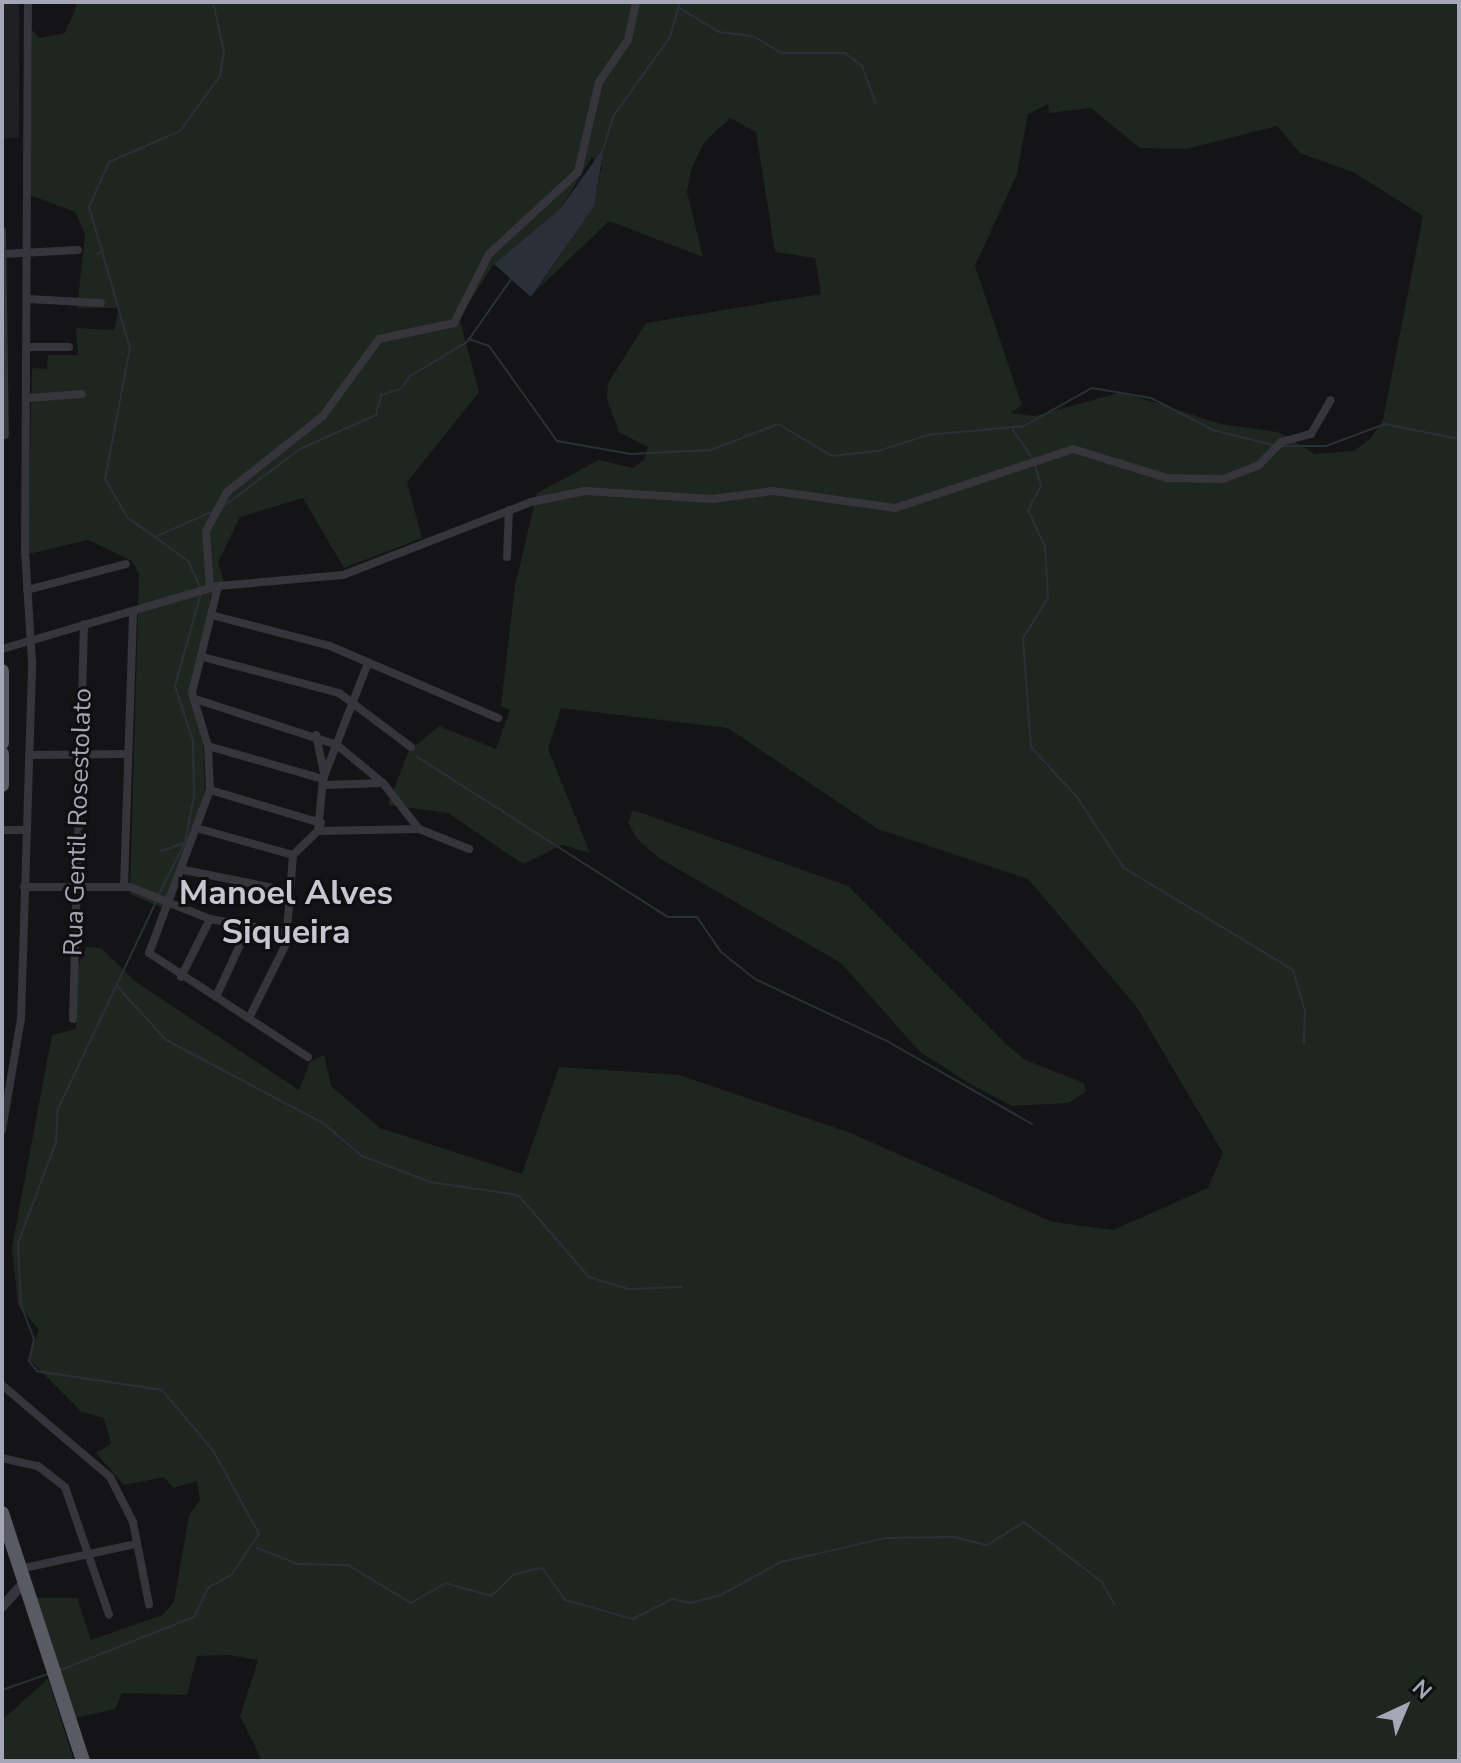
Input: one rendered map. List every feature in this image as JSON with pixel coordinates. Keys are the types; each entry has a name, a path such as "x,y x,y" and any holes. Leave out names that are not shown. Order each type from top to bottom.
{"highway":[{"path":"2,671 2,743"},
{"path":"2,754 2,785"},
{"path":"2,1513 53,1682 83,1761"}],"street":[{"path":"2,1130 14,1065 29,755 28,2"},
{"path":"308,1057 216,997 155,962 149,948 161,901 184,870 200,829 210,790 208,746 195,699 215,616 208,588 210,519 215,506 323,416 379,339 454,323 489,254 578,172 599,82 628,40 636,2"},
{"path":"2,231 5,435"},
{"path":"3,254 78,250"},
{"path":"28,299 101,303"},
{"path":"27,347 69,347"},
{"path":"28,398 82,394"},
{"path":"2,649 208,588 343,575 509,510 585,491 713,499 773,491 895,508 1073,449 1167,478 1223,479 1259,465 1281,442 1311,434 1331,400"},
{"path":"507,557 509,510"},
{"path":"27,590 126,564"},
{"path":"124,886 133,611"},
{"path":"215,616 269,626 368,663 498,718"},
{"name":"Rua Gentil Rosestolato","path":"73,1019 84,624"},
{"path":"203,657 353,701 411,747"},
{"path":"249,1018 289,933 293,855 320,827 325,780 368,663"},
{"path":"195,699 316,735 337,745 383,783 419,829"},
{"path":"316,735 325,780"},
{"path":"208,746 325,780 383,783"},
{"path":"29,755 127,754"},
{"path":"210,790 320,827 419,829 469,849"},
{"path":"200,829 293,855"},
{"path":"2,830 26,830"},
{"path":"184,870 289,891"},
{"path":"24,887 124,886 210,919 289,933"},
{"path":"181,977 210,919"},
{"path":"216,997 248,927"},
{"path":"2,1064 14,1065"},
{"path":"2,1385 101,1466 125,1503 149,1604"},
{"path":"2,1458 29,1462 61,1482 109,1615"},
{"path":"19,1569 136,1544"},
{"path":"2,1607 23,1584"}],"shaded area":[{"path":"2,2 19,2 19,138 2,138"},
{"path":"78,2 1459,2 1459,1761 262,1761 240,1716 258,1660 229,1655 197,1656 187,1695 122,1693 115,1709 74,1718 35,1598 77,1598 91,1640 162,1615 174,1602 189,1515 200,1500 197,1481 173,1488 164,1477 124,1485 96,1453 111,1444 104,1418 82,1412 28,1358 39,1330 18,1305 12,1247 52,1035 76,1029 76,971 86,947 101,948 136,982 299,1090 310,1062 324,1055 331,1086 380,1128 522,1174 559,1067 679,1075 848,1132 1053,1222 1113,1230 1208,1188 1223,1153 1136,1006 1028,879 878,829 728,728 561,708 548,749 590,853 562,845 523,864 448,813 388,805 408,752 439,726 496,749 510,710 501,706 515,586 537,493 599,460 633,468 644,460 648,447 619,432 607,400 608,383 646,323 821,294 815,258 775,252 756,132 730,118 703,144 691,170 687,192 703,257 609,221 536,291 593,206 602,166 592,157 561,208 494,264 459,317 479,392 407,482 422,538 344,568 303,498 240,517 218,562 225,586 211,595 190,695 203,735 205,797 165,909 130,894 139,574 132,561 88,540 28,554 32,368 47,369 48,355 78,355 76,328 114,330 119,308 77,308 85,235 75,212 30,195 32,30 39,38 65,33","holes":["1048,104 1049,113 1091,108 1140,148 1186,149 1277,126 1300,153 1355,173 1423,216 1383,420 1371,438 1354,451 1315,454 1278,432 1221,424 1122,392 1035,416 1010,413 1022,405 975,266 1017,174 1028,114"]},
{"path":"604,147 594,206 531,297 494,264 561,208"},
{"path":"633,810 848,886 1006,1044 1025,1060 1084,1083 1086,1092 1068,1103 1012,1106 972,1085 920,1052 841,963 659,858 637,839 628,822"},
{"path":"48,1679 74,1761 2,1761 2,1720"}],"waterway":[{"path":"200,587 188,561 127,517 105,479 130,348 89,207 109,162 180,131 220,76 224,52 213,2"},
{"path":"604,147 614,115 670,37 680,2"},
{"path":"679,8 719,32 753,36 781,53 845,53 862,66 876,104"},
{"path":"97,254 103,251"},
{"path":"224,506 300,449 376,415 381,395 401,389 410,376 467,342 512,278"},
{"path":"469,339 489,346 557,441 631,454 711,450 778,424 832,456 878,451 928,435 1024,426 1092,388 1151,398 1213,430 1273,445"},
{"path":"1279,446 1326,446 1385,424 1459,439"},
{"path":"1012,429 1033,459"},
{"path":"1035,465 1041,486 1028,510 1045,546 1048,598 1023,638 1031,747 1077,797 1124,868 1293,970 1305,1011 1304,1044"},
{"path":"155,537 211,512"},
{"path":"158,896 185,842 194,796 193,741 175,686 201,593"},
{"path":"416,756 668,917 697,917 721,952 755,979 887,1041 1032,1124"},
{"path":"161,851 184,843"},
{"path":"58,1671 194,1617 208,1588 232,1574 259,1534 212,1449 162,1390 37,1371 29,1361 34,1339 21,1305 18,1243 56,1142 58,1109 156,902"},
{"path":"117,986 166,1040 323,1123 362,1156 430,1182 518,1195 589,1277 628,1289 682,1287"},
{"path":"257,1548 298,1564 348,1565 411,1603 445,1583 491,1596 515,1574 542,1568 565,1600 633,1619 672,1599 691,1603 721,1595 781,1562 886,1538 954,1537 987,1545 1024,1522 1102,1582 1115,1605"},
{"path":"2,1690 48,1674"}],"district":[{"name":"Manoel Alves Siqueira","path":"286,912"}]}
